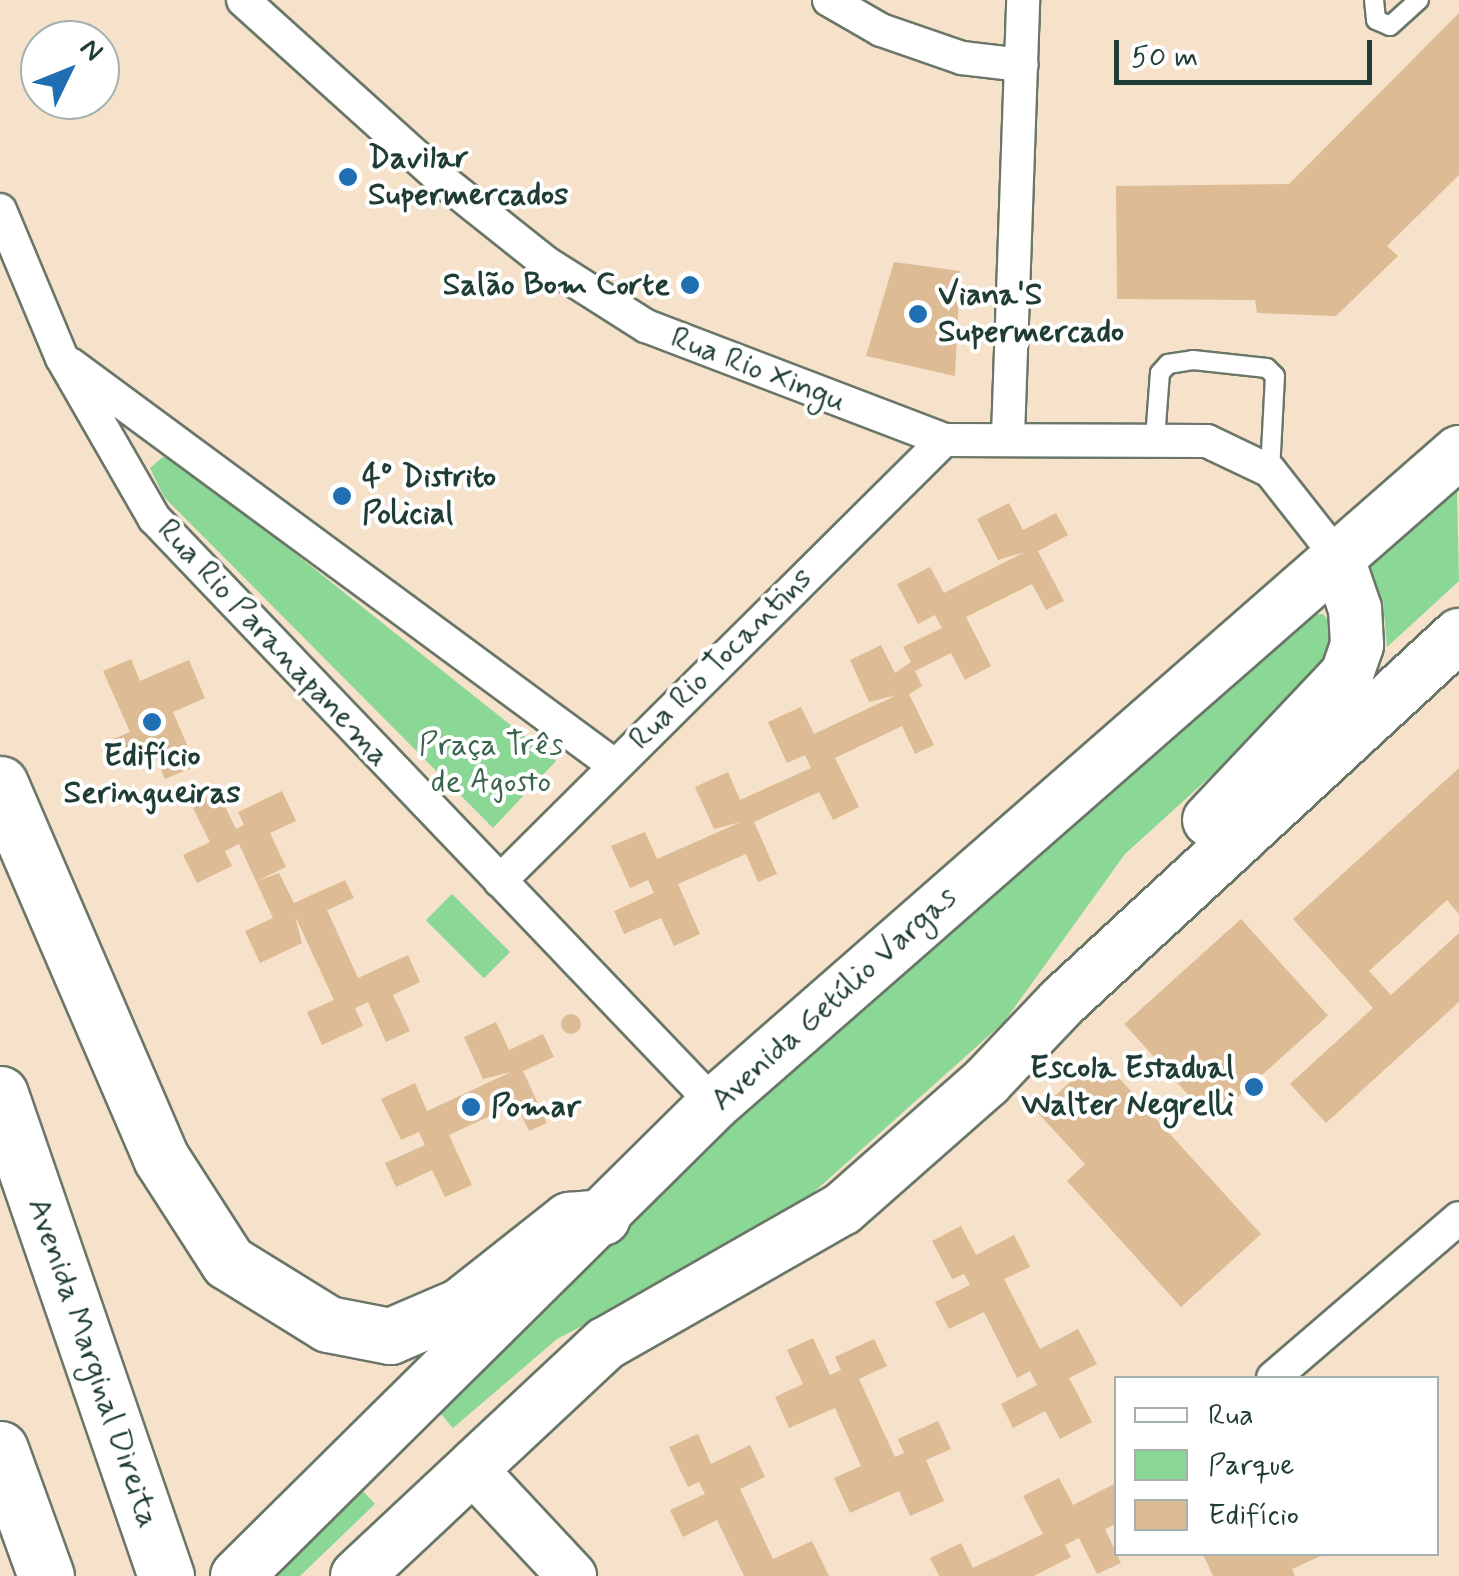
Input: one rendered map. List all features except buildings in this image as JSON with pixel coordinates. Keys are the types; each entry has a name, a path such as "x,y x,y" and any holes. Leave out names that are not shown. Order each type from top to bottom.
{"highway":[{"path":"0,784 161,1158 228,1262 277,1298 328,1324 390,1336 460,1306 568,1220 602,1217"},
{"name":"Avenida Marginal Direita","path":"0,1094 166,1576"},
{"path":"0,1449 46,1576"}],"main road":[{"name":"Avenida Getúlio Vargas","path":"236,1576 714,1104 1459,452"},
{"path":"1062,1002 1091,943 1347,674 1356,645 1356,609 1337,556"},
{"path":"357,1576 605,1344 842,1209 987,1082 1062,1002 1459,635"},
{"path":"471,1468 572,1576"}],"street":[{"name":"Rua Rio Xingu","path":"243,0 442,180 562,273 662,333 944,440 1008,436 1207,441 1270,471 1337,556"},
{"path":"829,0 897,36 962,58 1022,65"},
{"path":"1008,436 1024,0"},
{"name":"Rua Rio Paranapanema","path":"0,210 62,358 154,518 714,1104"},
{"path":"62,358 614,765"},
{"name":"Rua Rio Tocantins","path":"500,880 944,440"},
{"path":"1276,1376 1459,1218"}],"lane":[{"path":"1374,0 1376,20 1390,26 1419,0"},
{"path":"1155,440 1160,374 1168,364 1192,360 1266,368 1275,376 1270,471"}],"green space":[{"name":"Praça Três de Agosto","path":"163,457 179,461 556,761 493,828 164,497 150,468"},
{"path":"1457,487 1459,581 1387,647 1383,602 1363,569"},
{"path":"1323,614 1337,630 1331,667 1125,854 1004,1022 777,1225 557,1339 453,1428 436,1408 799,1051 1305,615"},
{"path":"452,894 510,952 484,978 426,920"},
{"path":"357,1485 375,1504 300,1576 264,1576"}],"place":[{"name":"Davilar Supermercados","path":"348,177"},
{"name":"Salão Bom Corte","path":"690,285"},
{"name":"Viana'S Supermercado","path":"918,314"},
{"name":"4º Distrito Policial","path":"342,496"},
{"name":"Edifício Seringueiras","path":"152,722"},
{"name":"Escola Estadual Walter Negrelli","path":"1254,1087"},
{"name":"Pomar","path":"471,1107"}]}
